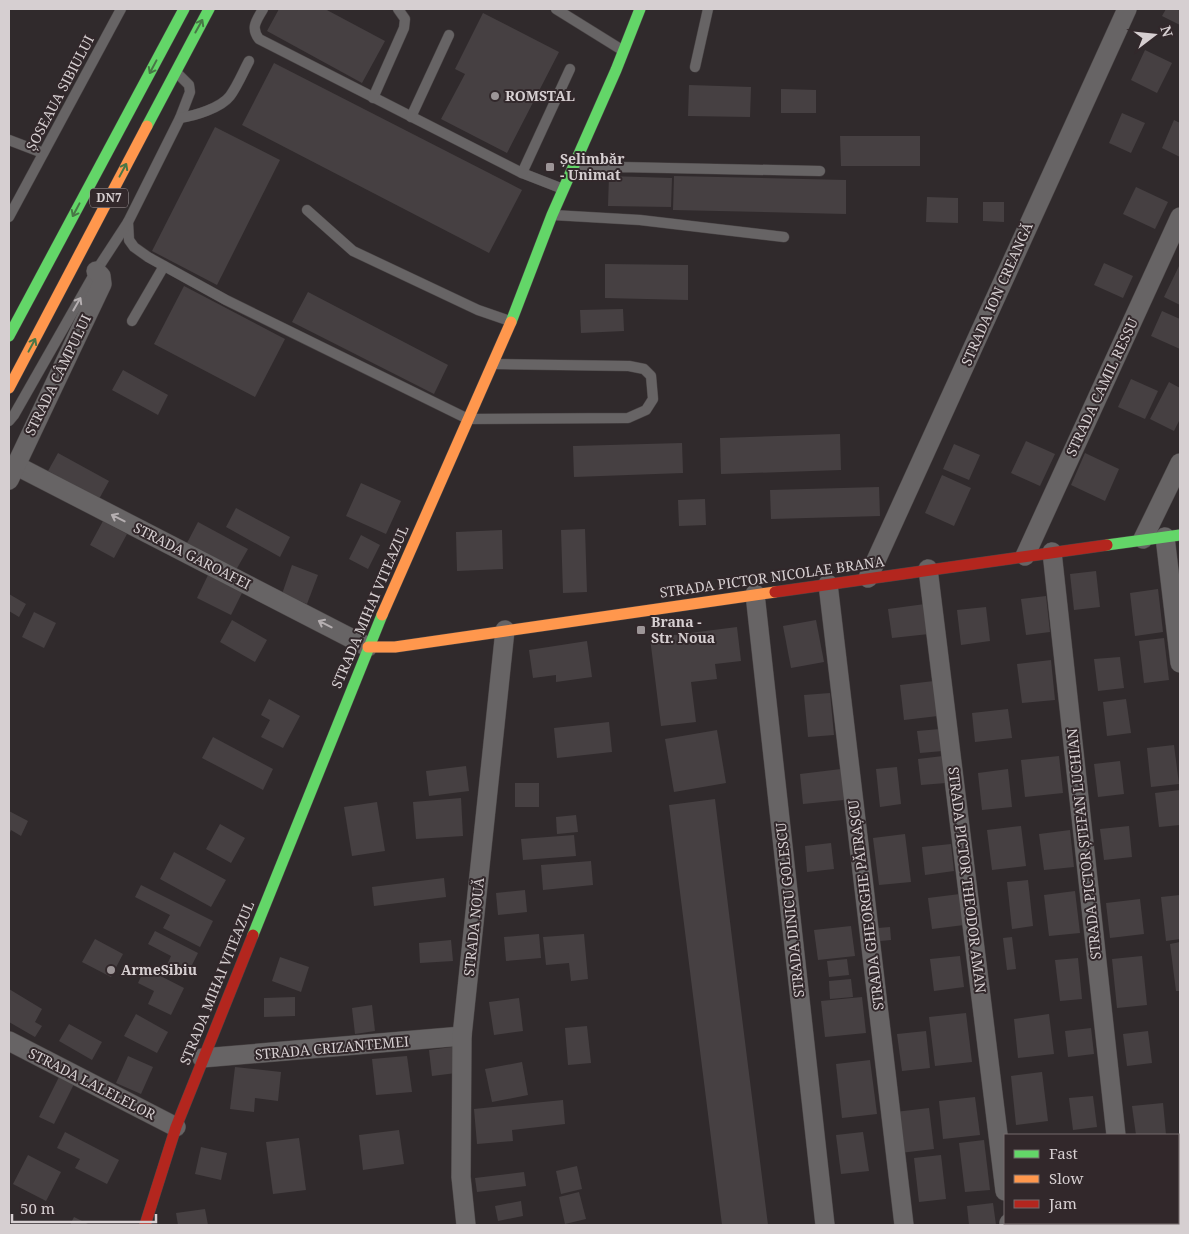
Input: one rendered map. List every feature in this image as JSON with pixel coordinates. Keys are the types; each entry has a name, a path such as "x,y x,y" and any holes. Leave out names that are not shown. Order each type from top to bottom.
{"main road":[{"name":"DN7","path":"9,336 184,9"},
{"name":"DN7","path":"9,388 174,72 209,9"},
{"name":"STRADA MIHAI VITEAZUL","path":"145,1225 176,1127 202,1058 368,646 511,322 552,215 574,168 640,9"},
{"name":"STRADA PICTOR NICOLAE BRANA","path":"368,646 395,647 928,569 1172,536"}],"street":[{"name":"STRADA ION CREANGĂ","path":"868,578 1126,9"},
{"name":"STRADA CAMIL RESSU","path":"1025,556 1180,217"},
{"name":"STRADA CÂMPULUI","path":"12,473 102,284 101,276 96,271"},
{"path":"1142,540 1180,464"},
{"name":"STRADA GAROAFEI","path":"12,473 368,646"},
{"path":"1172,536 1180,663"},
{"name":"STRADA PICTOR ȘTEFAN LUCHIAN","path":"1052,552 1116,1134"},
{"name":"STRADA PICTOR THEODOR AMAN","path":"928,569 1004,1183"},
{"name":"STRADA GHEORGHE PĂTRAȘCU","path":"828,584 904,1225"},
{"name":"STRADA DINICU GOLESCU","path":"755,594 825,1225"},
{"name":"STRADA NOUĂ","path":"466,1225 461,1177 462,1036 505,630"},
{"name":"STRADA CRIZANTEMEI","path":"202,1058 462,1036"},
{"name":"STRADA LALELELOR","path":"9,1041 176,1127"}],"lane":[{"name":"ȘOSEAUA SIBIULUI","path":"9,216 121,9"},
{"path":"263,9 254,26 254,33 259,39 522,173 564,190"},
{"path":"373,98 404,28 405,19 398,9"},
{"path":"556,9 623,50"},
{"path":"696,67 708,9"},
{"path":"411,117 449,35"},
{"path":"180,118 196,114 225,101 230,96 250,61"},
{"path":"522,173 570,69"},
{"path":"9,421 96,271 128,222 180,118 190,92 189,85 182,76 174,72"},
{"path":"9,140 43,153"},
{"path":"574,168 620,167 820,171"},
{"path":"306,210 352,252 478,310 511,322"},
{"path":"552,215 640,220 784,237"},
{"path":"128,222 129,240 134,247 164,266 226,300 468,418 628,418 646,410 653,400 651,376 644,369 630,366 492,364"},
{"path":"132,321 164,266"}],"building":[{"path":"279,9 325,9 385,41 362,83 267,31"},
{"path":"1166,9 1180,9 1180,25 1162,16"},
{"name":"ROMSTAL","path":"483,13 559,52 507,153 441,119 465,74 455,69"},
{"path":"1145,50 1172,63 1157,93 1131,80"},
{"path":"274,63 522,190 489,253 242,125"},
{"path":"689,85 751,87 750,117 688,116"},
{"path":"781,89 816,90 816,113 781,113"},
{"path":"1122,113 1145,123 1131,153 1109,143"},
{"path":"1174,120 1180,123 1180,157 1162,148"},
{"path":"215,127 280,160 217,285 152,251"},
{"path":"840,136 920,136 920,166 841,166"},
{"path":"609,176 672,178 671,207 608,206"},
{"path":"674,176 846,180 846,214 673,210"},
{"path":"1136,187 1168,202 1155,229 1123,214"},
{"path":"927,197 958,198 958,223 926,222"},
{"path":"983,202 1004,202 1004,222 983,221"},
{"path":"1104,263 1133,276 1123,298 1094,285"},
{"path":"605,264 688,265 688,300 605,298"},
{"path":"1180,264 1180,305 1164,297"},
{"path":"184,286 285,339 255,397 154,344"},
{"path":"308,292 448,365 434,394 292,322"},
{"path":"623,309 624,331 581,333 580,310"},
{"path":"1162,311 1180,319 1180,349 1151,336"},
{"path":"123,370 168,395 158,415 112,390"},
{"path":"1131,379 1158,391 1145,419 1118,407"},
{"path":"1169,382 1180,388 1180,419 1174,431 1150,419"},
{"path":"840,434 841,470 721,474 720,438"},
{"path":"1026,441 1055,454 1040,486 1011,473"},
{"path":"682,443 683,473 574,477 573,446"},
{"path":"954,444 980,455 969,480 943,469"},
{"path":"58,453 109,481 99,499 48,471"},
{"path":"1085,453 1119,469 1105,501 1071,485"},
{"path":"942,475 971,488 954,526 925,513"},
{"path":"361,483 401,501 386,534 346,516"},
{"path":"879,487 880,516 771,519 770,490"},
{"path":"705,499 706,525 679,526 678,500"},
{"path":"236,508 290,537 280,557 226,527"},
{"path":"103,521 127,534 114,558 90,545"},
{"path":"198,522 248,549 236,570 187,543"},
{"path":"585,529 587,592 563,593 561,530"},
{"path":"502,530 503,569 457,571 456,532"},
{"path":"361,535 380,545 368,569 349,559"},
{"path":"292,565 318,575 307,604 282,594"},
{"path":"210,571 244,589 231,615 197,598"},
{"path":"1096,571 1100,607 1074,610 1070,574"},
{"path":"1158,589 1163,632 1135,636 1130,593"},
{"path":"9,594 26,604 19,617 9,611"},
{"path":"1046,596 1050,632 1026,635 1021,599"},
{"path":"925,604 929,634 892,638 888,609"},
{"path":"986,607 990,641 961,645 957,610"},
{"path":"34,612 56,623 44,648 22,637"},
{"path":"232,620 267,640 255,662 220,642"},
{"path":"816,620 824,662 791,668 783,626"},
{"path":"737,627 741,661 715,664 717,679 691,682 696,722 661,726 650,638"},
{"path":"1164,638 1169,680 1144,683 1139,641"},
{"path":"587,641 592,677 556,682 556,675 533,678 529,650"},
{"path":"1120,657 1124,688 1098,691 1094,659"},
{"path":"1051,660 1055,700 1022,703 1017,664"},
{"path":"934,681 938,716 904,720 900,685"},
{"path":"830,693 834,735 808,737 804,695"},
{"path":"269,699 300,716 283,748 261,737 270,720 261,715"},
{"path":"1126,699 1131,733 1107,736 1103,702"},
{"path":"1008,709 1012,738 975,742 972,713"},
{"path":"609,722 612,752 557,758 554,728"},
{"path":"940,729 943,751 920,753 917,731"},
{"path":"717,730 726,783 674,792 665,739"},
{"path":"213,737 273,769 263,790 202,758"},
{"path":"1174,745 1179,784 1151,787 1147,748"},
{"path":"943,756 946,783 921,785 918,759"},
{"path":"1059,756 1063,793 1025,797 1021,760"},
{"path":"1120,761 1124,794 1098,797 1094,764"},
{"path":"466,766 469,791 429,796 426,771"},
{"path":"897,767 901,804 880,807 876,769"},
{"path":"841,769 844,800 803,804 800,774"},
{"path":"1008,769 1012,807 982,810 978,773"},
{"path":"515,783 539,783 539,807 515,807"},
{"path":"1180,790 1180,825 1159,827 1155,793"},
{"path":"461,798 463,836 416,839 413,802"},
{"path":"715,799 768,1225 722,1225 669,805"},
{"path":"377,802 385,851 352,856 344,807"},
{"path":"9,811 28,821 21,836 11,830 9,835"},
{"path":"576,815 578,832 557,834 556,817"},
{"path":"220,824 245,838 231,863 206,849"},
{"path":"1021,826 1026,866 992,870 987,830"},
{"path":"1129,826 1132,857 1104,860 1100,829"},
{"path":"1070,830 1074,867 1044,870 1039,834"},
{"path":"905,834 911,882 879,885 873,838"},
{"path":"574,835 576,856 523,860 521,839"},
{"path":"831,843 834,869 807,872 805,846"},
{"path":"951,844 954,871 925,875 922,847"},
{"path":"174,852 226,880 211,907 160,879"},
{"path":"591,861 593,885 543,890 541,865"},
{"path":"444,878 446,897 374,906 372,887"},
{"path":"1028,880 1033,926 1012,929 1007,882"},
{"path":"141,885 213,921 200,947 163,928 170,915 135,897"},
{"path":"525,890 527,912 498,915 496,893"},
{"path":"1075,891 1080,933 1049,936 1044,895"},
{"path":"960,894 964,925 932,929 928,898"},
{"path":"1180,895 1180,939 1166,941 1161,897"},
{"path":"1140,899 1144,934 1110,938 1106,903"},
{"path":"851,926 855,956 818,960 814,930"},
{"path":"890,927 891,940 880,941 878,928"},
{"path":"155,931 198,953 186,977 166,967 171,956 148,944"},
{"path":"539,934 541,958 506,961 504,937"},
{"path":"584,934 588,979 571,981 569,963 546,965 543,937"},
{"path":"1012,937 1016,969 1007,970 1003,938"},
{"path":"95,939 123,954 111,977 82,962"},
{"path":"451,940 453,961 420,963 419,943"},
{"path":"1180,942 1180,991 1176,991 1170,944"},
{"path":"960,956 964,987 934,991 930,959"},
{"path":"1142,956 1147,1005 1117,1008 1112,959"},
{"path":"280,957 309,967 301,992 272,981"},
{"path":"1078,958 1082,999 1060,1001 1055,960"},
{"path":"847,959 849,975 829,977 827,961"},
{"path":"145,968 184,988 171,1015 148,1004 154,991 138,983"},
{"path":"851,979 853,997 830,999 829,981"},
{"path":"9,989 42,1009 35,1022 42,1026 35,1037 9,1022"},
{"path":"295,997 295,1016 264,1017 264,998"},
{"path":"862,997 866,1033 825,1037 821,1001"},
{"path":"519,998 523,1031 494,1035 489,1002"},
{"path":"372,1005 375,1031 355,1034 352,1008"},
{"path":"966,1013 972,1062 935,1066 929,1017"},
{"path":"136,1014 168,1032 157,1053 124,1036"},
{"path":"1049,1014 1054,1054 1018,1058 1014,1019"},
{"path":"69,1024 102,1042 92,1060 59,1041"},
{"path":"587,1026 591,1063 568,1065 565,1028"},
{"path":"1091,1028 1094,1054 1068,1057 1065,1031"},
{"path":"926,1031 930,1068 902,1071 897,1034"},
{"path":"1148,1031 1152,1063 1127,1066 1123,1034"},
{"path":"452,1047 456,1073 432,1076 429,1050"},
{"path":"128,1056 153,1067 141,1094 116,1083"},
{"path":"407,1056 412,1092 376,1095 372,1059"},
{"path":"870,1060 877,1114 842,1118 836,1064"},
{"path":"522,1062 528,1095 492,1102 485,1069"},
{"path":"235,1067 281,1072 278,1101 255,1098 254,1112 230,1109"},
{"path":"1042,1072 1048,1121 1016,1125 1011,1076"},
{"path":"59,1077 74,1084 54,1124 39,1117"},
{"path":"1093,1096 1097,1127 1073,1130 1069,1098"},
{"path":"975,1097 980,1135 943,1139 939,1101"},
{"path":"563,1100 565,1124 512,1130 513,1141 477,1144 474,1109"},
{"path":"1163,1103 1166,1134 1136,1134 1132,1106"},
{"path":"929,1108 934,1149 900,1153 895,1112"},
{"path":"399,1130 404,1164 363,1170 359,1135"},
{"path":"65,1132 119,1160 107,1184 75,1168 80,1159 57,1148"},
{"path":"863,1132 869,1171 841,1174 836,1135"},
{"path":"299,1138 306,1190 273,1194 266,1142"},
{"path":"984,1140 990,1190 965,1192 959,1143"},
{"path":"201,1147 227,1153 221,1180 195,1174"},
{"path":"28,1155 61,1172 46,1201 13,1184"},
{"path":"941,1155 946,1199 919,1202 914,1158"},
{"path":"577,1166 582,1189 561,1194 556,1171"},
{"path":"524,1172 526,1186 477,1192 475,1178"},
{"path":"579,1192 586,1219 565,1224 559,1197"},
{"path":"521,1201 523,1216 498,1221 495,1206"},
{"path":"993,1203 996,1225 969,1225 967,1206"},
{"path":"205,1209 208,1225 178,1225 176,1213"},
{"path":"74,1217 90,1225 70,1225"},
{"path":"1148,1224 1175,1224 1175,1225"}],"traffic: fast":[{"path":"9,336 184,9"},
{"path":"147,126 209,9"},
{"path":"511,322 552,215 616,70 640,9"},
{"path":"1107,545 1180,535"},
{"path":"253,935 382,615"}],"traffic: slow":[{"path":"9,388 147,126"},
{"path":"382,615 511,322"},
{"path":"368,647 395,647 775,592"}],"traffic: jam":[{"path":"775,592 1107,545"},
{"path":"145,1225 176,1127 253,935"}],"place":[{"name":"ROMSTAL","path":"495,96"},
{"name":"Șelimbăr - Unimat","path":"550,167"},
{"name":"Brana - Str. Noua","path":"641,630"},
{"name":"ArmeSibiu","path":"111,970"}]}
